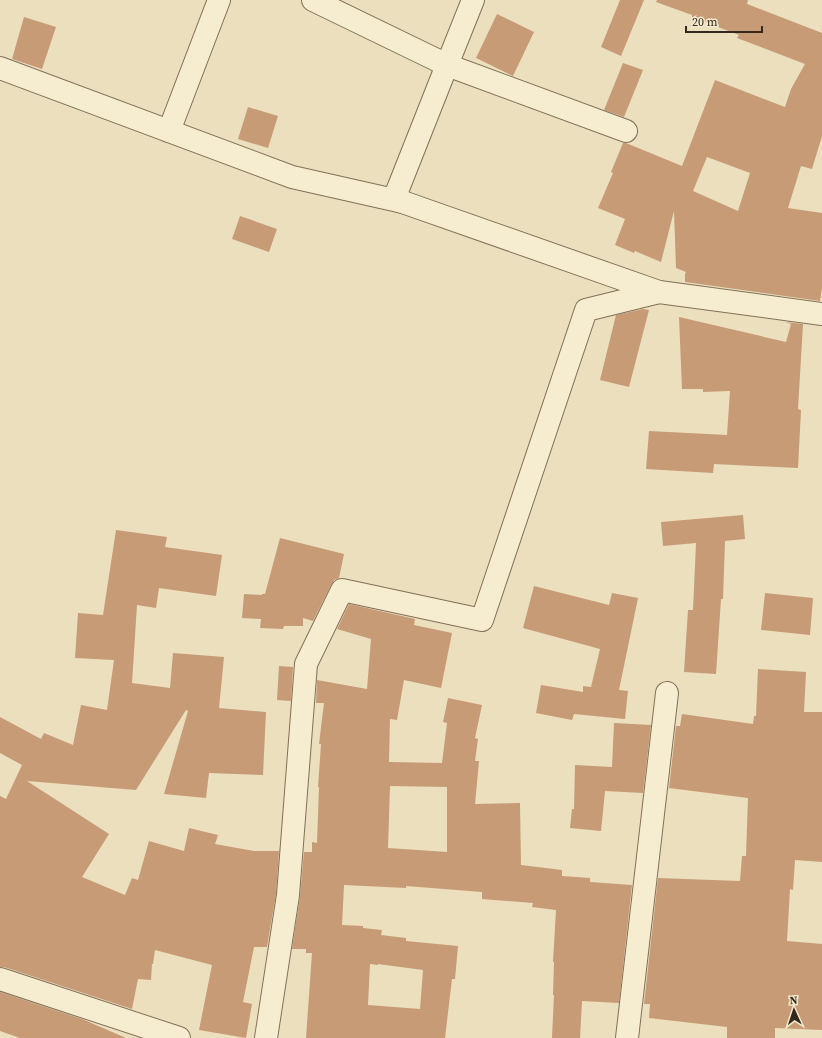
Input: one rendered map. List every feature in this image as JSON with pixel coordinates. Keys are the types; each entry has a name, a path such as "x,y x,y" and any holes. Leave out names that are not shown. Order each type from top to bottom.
{"street":[{"path":"169,131 219,0"},
{"path":"313,0 447,66 626,131"},
{"path":"473,0 394,199 659,292 822,314"},
{"path":"0,68 292,177 403,202"},
{"path":"266,1038 288,895 306,664 342,590 482,620 586,310 659,292"},
{"path":"627,1038 667,693"},
{"path":"0,979 179,1038"}],"building":[{"path":"620,0 644,0 621,56 601,47"},
{"path":"657,0 748,0 747,4 822,33 822,136 812,169 801,166 788,208 822,213 822,289 820,301 685,282 686,272 676,268 674,211 661,262 635,251 634,253 615,245 625,219 598,208 613,173 611,172 623,143 682,166 715,80 785,107 791,89 805,64 737,38 739,35 692,17 692,15 656,2","holes":["707,157 750,173 738,211 693,191"]},
{"path":"497,14 534,32 513,76 476,58"},
{"path":"24,17 56,27 42,69 12,59"},
{"path":"623,63 643,70 624,117 604,110"},
{"path":"248,107 278,116 268,148 238,139"},
{"path":"240,216 277,229 269,252 232,239"},
{"path":"643,309 649,310 629,387 600,380 616,315"},
{"path":"679,317 786,342 791,324 785,322 803,324 798,409 801,410 798,468 714,464 713,473 646,469 649,431 727,435 730,391 703,392 703,389 682,389"},
{"path":"743,515 745,539 725,541 723,599 721,599 716,674 684,672 688,610 693,610 696,543 663,546 661,522"},
{"path":"116,530 167,537 165,547 222,555 216,596 159,588 156,608 137,605 132,683 170,688 173,653 224,657 219,708 266,712 263,775 209,773 206,798 164,794 188,711 186,710 136,790 27,781 109,834 82,877 125,895 132,878 138,880 149,841 184,851 189,828 218,835 215,844 254,851 279,851 276,894 267,947 254,947 243,1002 252,1004 246,1038 199,1030 212,965 155,950 151,980 138,979 132,1009 4,967 0,967 0,796 6,799 22,765 0,753 0,717 41,739 44,733 73,745 81,705 107,710 114,660 75,658 78,613 103,615"},
{"path":"280,538 344,554 339,578 334,580 313,621 303,618 303,626 284,626 283,629 260,628 261,619 242,618 244,594 265,594"},
{"path":"534,586 609,605 612,593 638,598 619,690 628,691 625,719 574,714 572,720 536,713 541,685 583,692 583,686 591,687 600,649 523,628"},
{"path":"765,593 813,598 810,635 761,630"},
{"path":"349,604 415,619 414,625 452,633 441,688 404,680 397,720 390,719 389,762 442,763 447,723 443,722 448,698 482,705 475,738 478,739 475,761 479,761 475,804 520,803 521,865 562,870 562,876 590,878 590,882 632,885 619,1003 582,1001 580,1038 552,1038 554,995 553,962 556,910 532,907 533,903 482,899 482,892 406,886 406,888 344,885 342,925 363,926 363,928 382,930 381,935 406,938 406,941 458,946 455,979 452,979 445,1038 306,1038 312,953 306,953 306,949 292,949 300,896 304,852 312,852 312,842 317,843 318,787 321,744 319,744 324,703 316,703 317,680 367,689 371,639 337,629","holes":["390,786 447,787 447,852 388,848","370,964 423,970 420,1009 368,1005"]},
{"path":"279,666 293,667 291,701 277,700"},
{"path":"758,669 806,672 804,712 822,712 822,862 795,860 793,890 790,889 787,941 822,944 822,1030 775,1028 775,1038 727,1038 727,1027 649,1018 650,1004 644,1004 658,878 740,881 742,856 746,856 748,798 669,788 676,726 680,726 682,714 753,724 754,716 756,716"},
{"path":"614,723 651,725 643,793 605,791 601,831 570,828 572,809 574,809 575,765 612,767"},
{"path":"0,992 82,1019 126,1038 20,1038 0,1031"}]}
